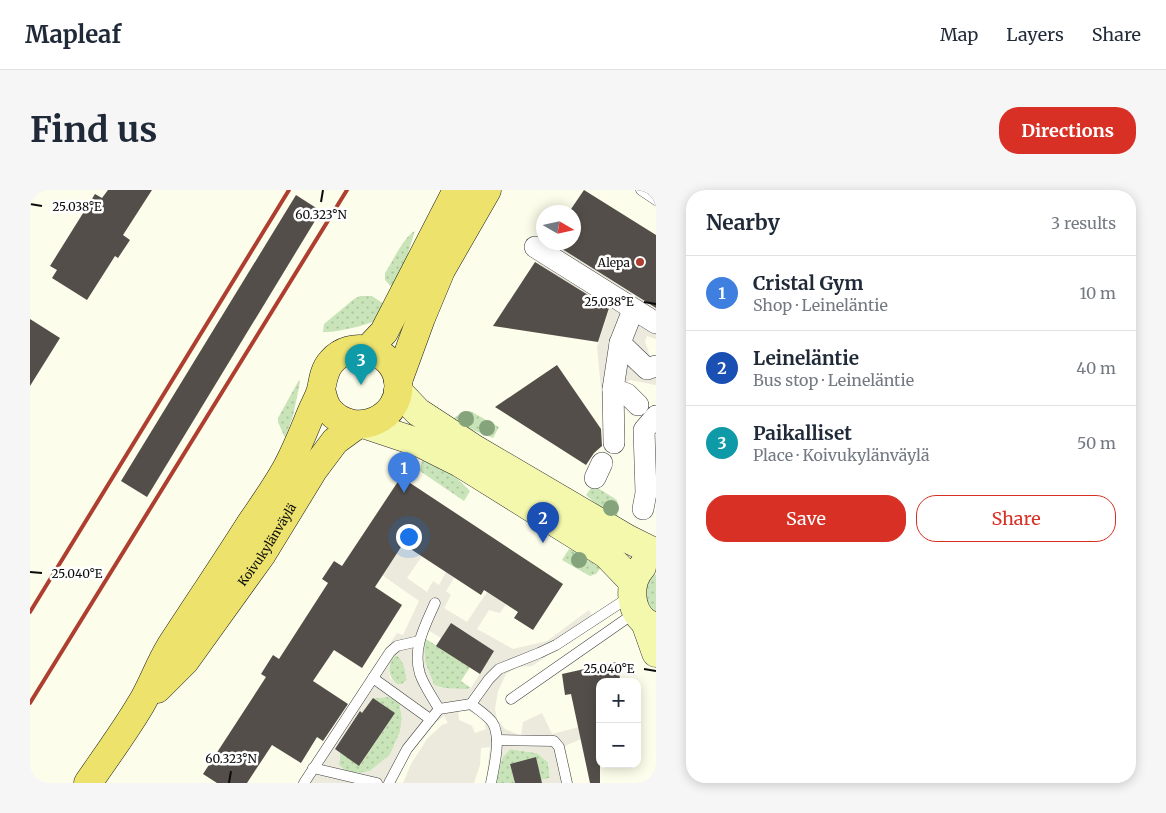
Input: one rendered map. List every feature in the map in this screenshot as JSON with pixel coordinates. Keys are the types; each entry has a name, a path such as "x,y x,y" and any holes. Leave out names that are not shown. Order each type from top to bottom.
{"main road":[{"path":"457,190 384,332 368,349 382,355 391,365 398,386 418,412 473,448 628,539 656,553"},
{"name":"Koivukylänväylä","path":"142,704 185,661 262,554 314,469 335,441 361,425 378,421 393,406 421,318 442,270 486,190"},
{"name":"Koivukylänväylä","path":"88,783 142,704 168,650 286,469 321,390 322,379 330,362 340,354 352,349 368,349"},
{"path":"321,390 324,403 339,420 420,443 460,464 606,554 640,608 656,653"},
{"path":"640,608 640,569 656,558"}],"street":[{"path":"535,247 656,323"},
{"path":"614,443 613,389 620,343 633,310"},
{"path":"620,343 647,369 656,366"},
{"path":"613,389 627,394 647,413 644,430 646,493 643,509"}],"lane":[{"path":"641,190 656,200"},
{"path":"436,603 419,641 417,659 420,675 439,709"},
{"path":"511,699 640,608"},
{"path":"389,783 408,749 439,709 471,704 489,679 499,669 640,608"},
{"path":"304,783 390,652 397,646 419,641"},
{"path":"372,678 430,719"},
{"path":"471,704 492,722 497,740 491,783"},
{"path":"497,740 554,742 559,747 567,783"},
{"path":"313,768 377,783"}],"green space":[{"path":"415,231 394,290 385,280 385,273 407,238"},
{"path":"360,296 372,296 387,306 378,318 370,323 323,332 324,324"},
{"path":"299,380 293,416 285,438 278,418"},
{"path":"470,411 499,427 493,438 450,421 462,412"},
{"path":"423,455 439,461 470,491 464,501 420,471"},
{"path":"593,485 617,500 618,523 586,495"},
{"path":"569,549 605,562 596,574 590,576 562,560"},
{"path":"656,574 656,612 649,603 646,593 649,583"},
{"path":"423,637 470,667 461,681 471,688 452,690 434,685 425,662"},
{"path":"396,655 403,663 405,669 407,680 402,684 397,684 394,681 389,670 391,662"},
{"path":"387,697 399,699 402,719 400,732 390,755 370,771 360,773 347,772 339,765 340,752 360,765 395,713 373,698"},
{"path":"510,749 537,753 548,762 550,778 541,780 536,757 510,764 515,783 496,783 502,758"}],"shaded area":[{"path":"545,250 564,250 656,308 656,339 647,336 645,341 650,356 656,355 656,385 630,380 627,382 623,434 605,431 597,347 609,310 537,263"},
{"path":"407,538 422,556 407,578 427,592 433,581 439,585 446,572 454,578 446,591 451,595 444,608 467,622 487,592 506,604 500,613 489,610 477,629 513,649 547,641 589,610 595,623 532,666 517,667 506,674 498,691 495,709 497,719 505,729 521,736 523,722 542,713 552,734 579,727 581,739 565,746 573,783 542,783 541,780 550,778 548,762 537,753 510,749 502,758 496,783 486,783 490,747 481,748 480,765 474,783 403,783 411,764 427,739 442,725 448,723 444,716 431,726 416,743 395,783 297,783 397,633 403,635 419,601 365,563 392,561","holes":["451,623 494,651 471,688 442,688 434,685 425,662 424,642 428,630 441,638","396,655 404,666 407,680 402,684 397,684 390,678 391,659","387,697 399,699 402,719 400,732 390,755 370,771 360,773 347,772 339,765 340,752 337,750 373,698","458,710 469,711 485,723 486,729 475,733 472,726 459,720"]}],"building":[{"path":"108,190 152,190 123,235 130,240 118,258 115,256 87,300 52,278 57,270 50,266 95,194 102,198"},
{"path":"584,190 656,235 656,308 564,250 581,250 581,205 574,205"},
{"path":"296,195 321,211 147,497 121,481"},
{"path":"535,262 609,308 598,342 493,326"},
{"path":"30,319 60,338 30,386"},
{"path":"557,365 601,429 602,446 594,453 586,465 495,407"},
{"path":"401,477 563,584 533,630 514,618 518,612 484,590 481,595 403,544 375,587 402,605 362,668 334,650 313,681 348,704 323,741 317,737 301,763 272,745 247,783 217,783 203,774 266,677 261,674 273,655 279,659 328,583 322,579 334,561 342,566"},
{"path":"451,623 494,651 480,674 436,646"},
{"path":"616,662 620,678 596,678 596,768 600,768 600,783 590,783 571,694 565,695 562,674"},
{"path":"373,698 395,713 359,766 335,749 360,711 362,713"},
{"path":"536,757 542,783 515,783 510,764"}],"railway":[{"path":"30,612 289,190"},
{"path":"30,703 347,190"}],"place":[{"name":"Alepa","path":"640,262"},
{"name":"Paikalliset","path":"361,385"},
{"name":"Cristal Gym","path":"404,493"},
{"name":"Leineläntie","path":"543,543"}]}
